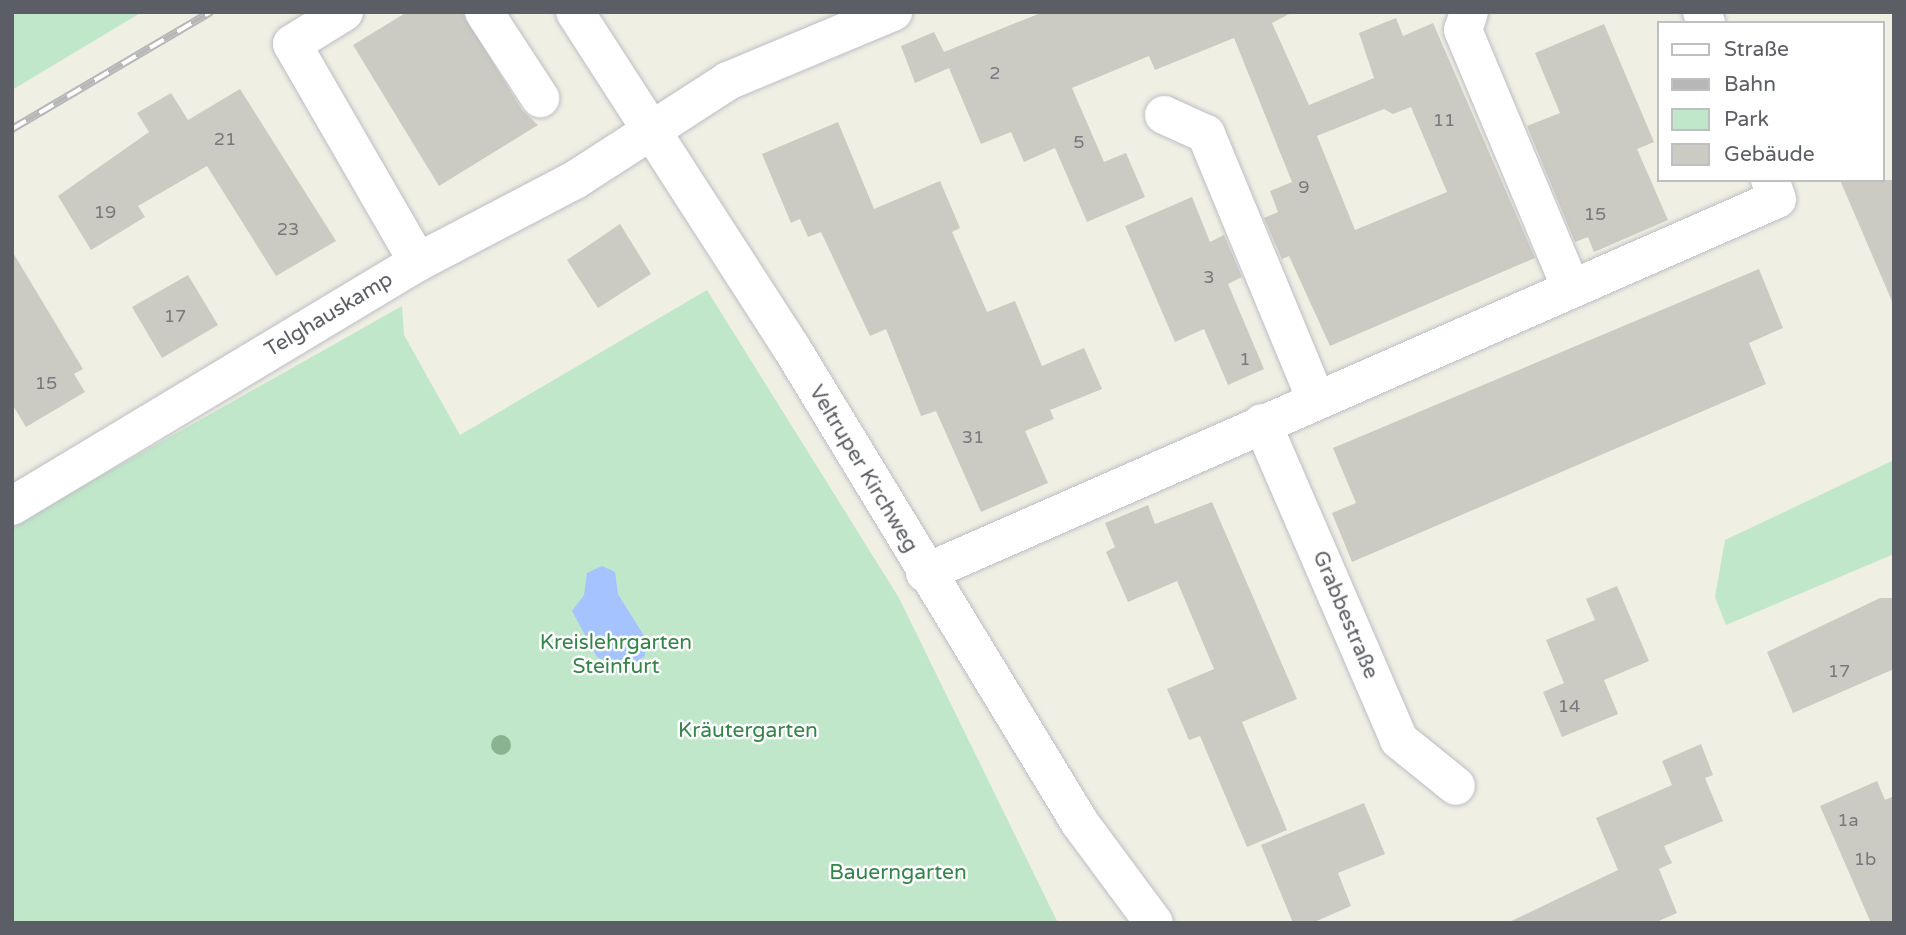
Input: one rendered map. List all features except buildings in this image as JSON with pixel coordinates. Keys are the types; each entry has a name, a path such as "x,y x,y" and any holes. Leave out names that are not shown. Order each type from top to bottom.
{"street":[{"path":"344,12 292,44 418,262"},
{"path":"485,12 540,98"},
{"name":"Veltruper Kirchweg","path":"575,12 791,347 925,573 1080,823 1154,923"},
{"name":"Telghauskamp","path":"12,506 418,262 575,180 648,129 728,81 893,12"},
{"path":"1469,12 1463,30 1571,288"},
{"path":"1164,115 1206,134 1316,399"},
{"path":"925,573 1262,422 1777,199 1771,182"},
{"name":"Grabbestraße","path":"1262,422 1399,740 1456,786"}],"green space":[{"path":"12,12 142,12 12,90"},
{"name":"Kreislehrgarten Steinfurt","path":"707,290 899,598 1058,923 12,923 12,526 402,306 404,335 460,435"},
{"path":"1894,460 1894,554 1726,625 1715,597 1725,540"}],"water":[{"path":"602,566 615,572 618,594 646,639 645,656 626,669 597,657 572,611 584,595 587,573"}],"railway":[{"path":"12,129 211,12"}],"park label":[{"name":"Kräutergarten","path":"748,731"},
{"name":"Bauerngarten","path":"898,873"}]}
